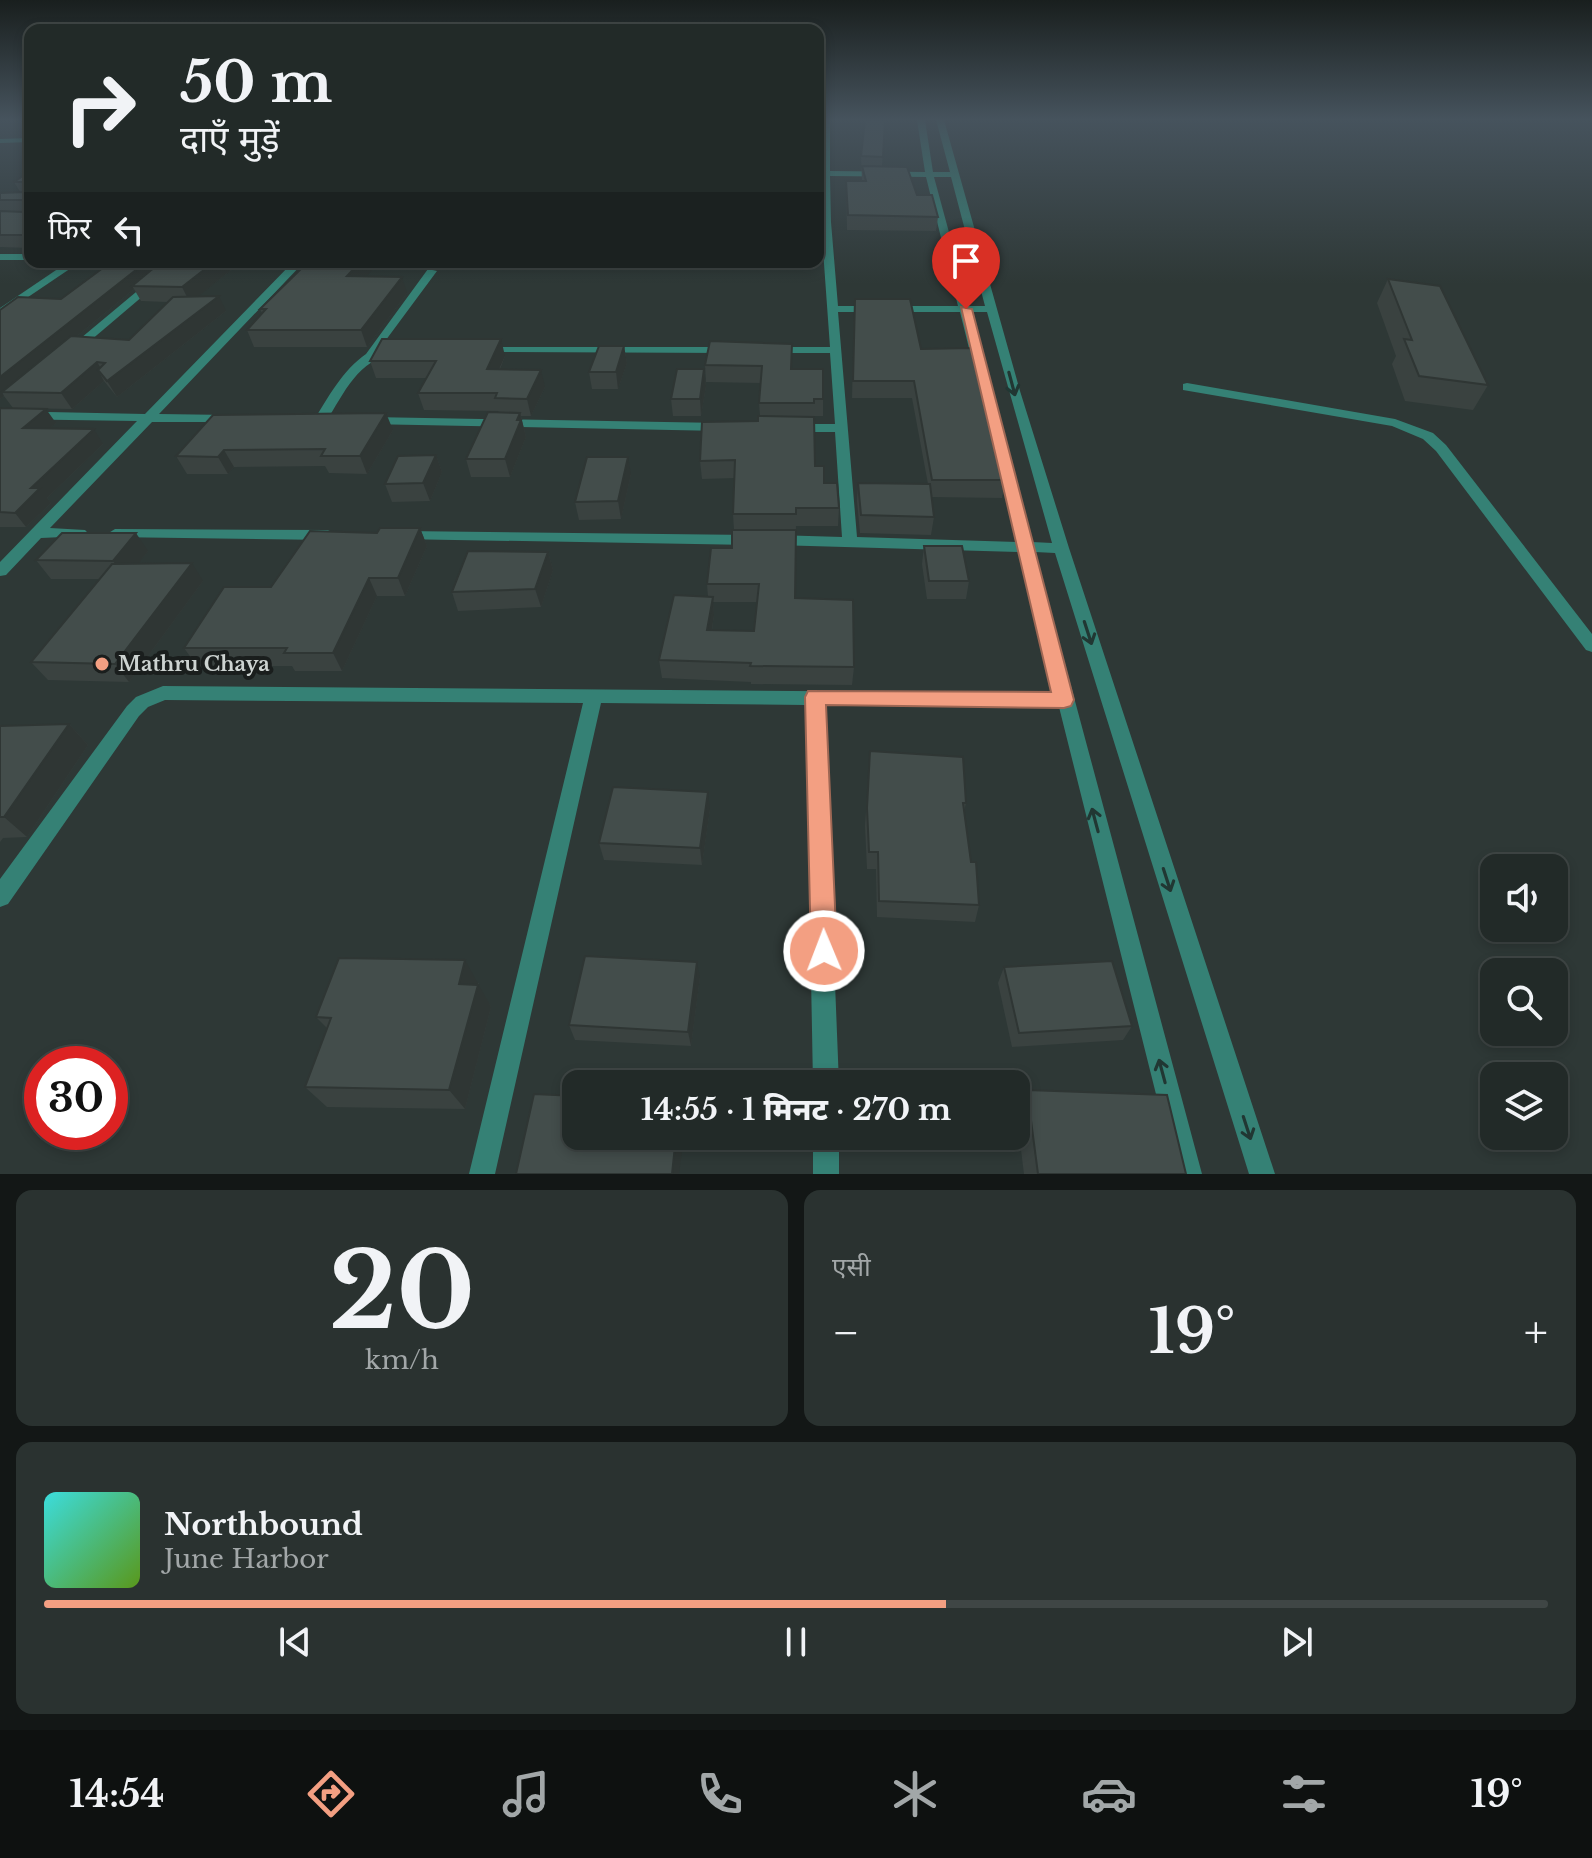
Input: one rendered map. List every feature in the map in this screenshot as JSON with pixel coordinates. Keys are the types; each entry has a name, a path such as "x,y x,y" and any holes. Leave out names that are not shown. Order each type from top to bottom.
{"street":[{"path":"930,175 1189,1174"},
{"path":"949,175 954,175 1061,548 1262,1174"},
{"path":"824,236 834,309 850,541"},
{"path":"0,257 24,257"},
{"path":"0,313 66,268"},
{"path":"59,361 171,268"},
{"path":"0,571 293,268"},
{"path":"320,420 376,350 432,271"},
{"path":"834,309 992,309"},
{"path":"370,354 402,350"},
{"path":"474,350 739,350"},
{"path":"755,350 835,350"},
{"path":"1187,387 1381,420 1413,428 1428,436 1441,448 1592,646"},
{"path":"0,409 12,399"},
{"path":"0,415 242,419"},
{"path":"305,420 336,421"},
{"path":"351,421 730,427"},
{"path":"777,428 841,428"},
{"path":"38,533 340,536"},
{"path":"387,536 850,541 1061,548"},
{"path":"0,897 133,711 142,702 163,693 1064,700"},
{"path":"482,1174 594,695"},
{"path":"815,697 826,1070"},
{"path":"826,1150 826,1174"}],"building":[{"path":"864,175 910,175 917,195 932,195 938,217 848,215 846,181 866,181"},
{"path":"24,192 24,201 0,200 0,193"},
{"path":"24,209 24,235 0,235 0,211 23,212"},
{"path":"103,268 138,268 0,377 0,310 18,297 61,299"},
{"path":"154,268 206,268 182,287 132,286"},
{"path":"302,268 354,268 347,276 402,277 361,330 247,330 266,309 260,309"},
{"path":"1388,279 1440,286 1488,385 1419,376 1404,339 1412,340"},
{"path":"219,296 107,381 98,370 105,363 97,362 61,393 2,392 71,336 129,340 173,297"},
{"path":"855,299 910,299 921,349 971,348 996,455 999,455 1006,480 932,480 914,381 853,381"},
{"path":"382,339 501,339 487,369 541,370 527,399 495,398 497,393 418,393 436,361 370,361"},
{"path":"710,341 792,344 791,369 823,369 823,399 814,399 814,403 759,403 762,366 705,365"},
{"path":"599,346 624,346 616,372 589,372"},
{"path":"677,369 704,369 700,399 671,399"},
{"path":"0,408 46,409 23,428 94,429 31,488 40,488 15,513 0,512"},
{"path":"488,412 520,413 517,420 521,420 505,459 466,459"},
{"path":"386,413 360,456 321,456 325,449 224,450 218,457 176,456 213,415"},
{"path":"758,416 814,417 815,466 824,466 824,483 837,483 839,508 796,508 796,514 733,514 735,460 700,461 702,422 758,421"},
{"path":"436,455 423,483 385,484 398,456"},
{"path":"587,457 628,457 618,501 575,502"},
{"path":"858,483 930,484 934,517 861,515"},
{"path":"380,528 420,528 398,578 369,578 333,653 284,653 287,648 184,648 224,587 271,587 310,531 377,533"},
{"path":"732,530 796,530 795,598 853,600 854,667 750,666 751,663 659,660 674,595 713,597 707,630 754,631 759,584 707,584 711,548 732,548"},
{"path":"62,533 136,533 113,561 36,560"},
{"path":"924,546 962,546 969,581 929,581"},
{"path":"468,551 548,552 535,589 452,592"},
{"path":"192,563 115,664 31,662 112,564"},
{"path":"69,724 4,817 0,817 0,726"},
{"path":"870,751 963,757 966,803 963,803 971,862 976,862 979,905 879,901 878,852 869,852 867,808"},
{"path":"613,787 708,792 700,848 599,843"},
{"path":"585,956 697,962 688,1032 569,1025"},
{"path":"339,958 465,960 459,984 478,985 449,1090 305,1087 331,1018 316,1017"},
{"path":"1112,961 1132,1026 1019,1033 1004,967"},
{"path":"1030,1090 1167,1095 1186,1174 1038,1174"},
{"path":"534,1094 562,1095 562,1150 675,1150 672,1174 516,1174"}],"place":[{"name":"Mathru Chaya","path":"102,664"}],"route":[{"path":"824,951 815,697 1064,700 966,309"}]}
